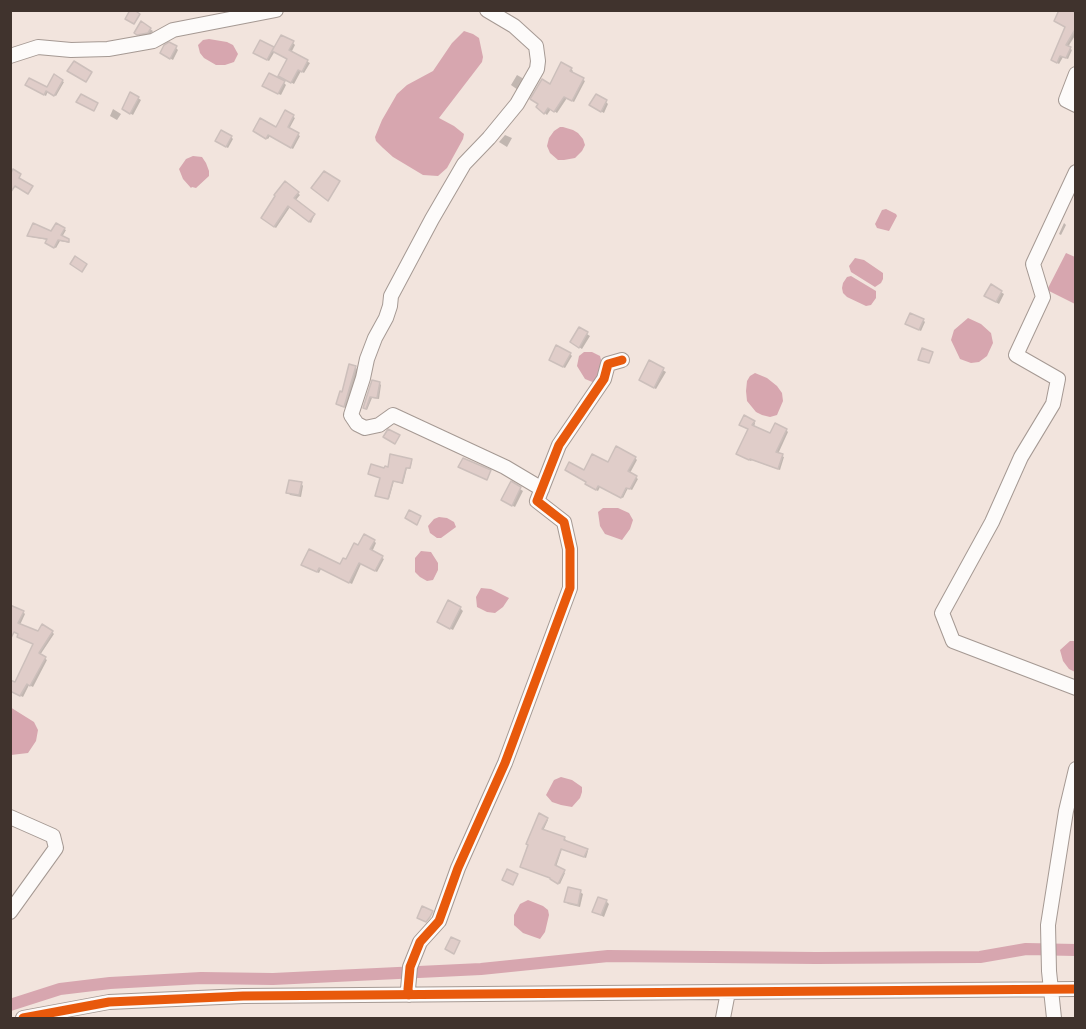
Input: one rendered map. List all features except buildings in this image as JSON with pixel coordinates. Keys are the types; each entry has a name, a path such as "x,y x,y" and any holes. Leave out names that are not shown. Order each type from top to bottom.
{"street":[{"path":"10,56 38,47 71,50 108,49 153,41 172,30 276,10"},
{"path":"487,10 514,26 536,46 537,69 517,104 464,164 432,219 391,296 386,318 367,359 351,415 357,424 365,428 379,425 393,415 505,467 542,489"},
{"path":"1076,74 1066,100 1076,105"},
{"path":"1076,172 1033,264 1042,297 1016,355 1058,379 1053,404 1021,457 992,522 942,613 953,640 1076,688"},
{"path":"408,992 410,967 420,942 439,921 458,868 505,763 570,588 570,549 564,522 537,501 559,444 604,379 608,364 622,360"},
{"path":"1054,1018 1049,971 1048,925 1066,811 1076,769"},
{"path":"10,817 53,836 56,848 10,912"},
{"path":"23,1018 110,1002 243,996 408,992 728,992 1076,988"},
{"path":"723,1018 728,992"}],"shaded area":[{"path":"464,31 479,38 482,62 439,118 464,134 463,139 447,168 438,176 423,175 393,157 376,141 375,137 397,94 407,85 433,71 452,43"},
{"path":"209,39 233,45 238,54 234,62 216,65 204,58 198,45 203,40"},
{"path":"560,127 573,130 583,139 585,145 575,158 558,160 550,153 547,146 549,138"},
{"path":"193,156 202,157 209,171 209,176 196,188 191,188 183,179 179,169 186,159"},
{"path":"886,209 897,216 889,231 877,228 875,224 882,210"},
{"path":"1066,253 1075,257 1075,304 1047,290"},
{"path":"855,258 864,260 883,273 881,283 875,287 851,272 849,266"},
{"path":"851,276 876,291 876,298 871,305 866,306 843,293 843,283 847,277"},
{"path":"968,318 981,324 991,333 993,343 987,356 979,362 971,363 960,359 951,340 954,330"},
{"path":"584,352 592,352 600,356 603,367 595,383 585,379 577,366 579,356"},
{"path":"755,373 767,378 782,393 783,401 777,415 770,417 762,415 756,412 747,401 747,381"},
{"path":"603,508 618,508 629,513 633,520 622,540 605,534 600,526 598,512"},
{"path":"439,517 454,522 456,527 441,538 437,538 430,533 428,526"},
{"path":"421,551 431,552 438,563 438,570 433,580 427,581 415,572 415,558"},
{"path":"481,588 491,589 509,598 495,613 487,612 477,607 476,597"},
{"path":"1070,641 1075,641 1075,672 1069,669 1063,661 1060,650"},
{"path":"10,707 34,722 38,730 36,741 28,753 11,755"},
{"path":"561,777 572,780 582,787 580,798 572,807 552,802 546,795 554,780"},
{"path":"528,900 548,910 545,932 540,939 523,933 514,925 514,915 520,904"}],"waterway":[{"path":"10,1005 60,989 110,983 201,978 273,979 481,969 608,956 980,957 1026,949 1076,950"}],"cycle path":[{"path":"409,995 410,967 420,942 439,921 458,868 505,763 570,588 570,549 564,522 537,501 559,445 604,379 608,364 622,360"},
{"path":"23,1018 109,1002 243,996 1076,989"}]}
